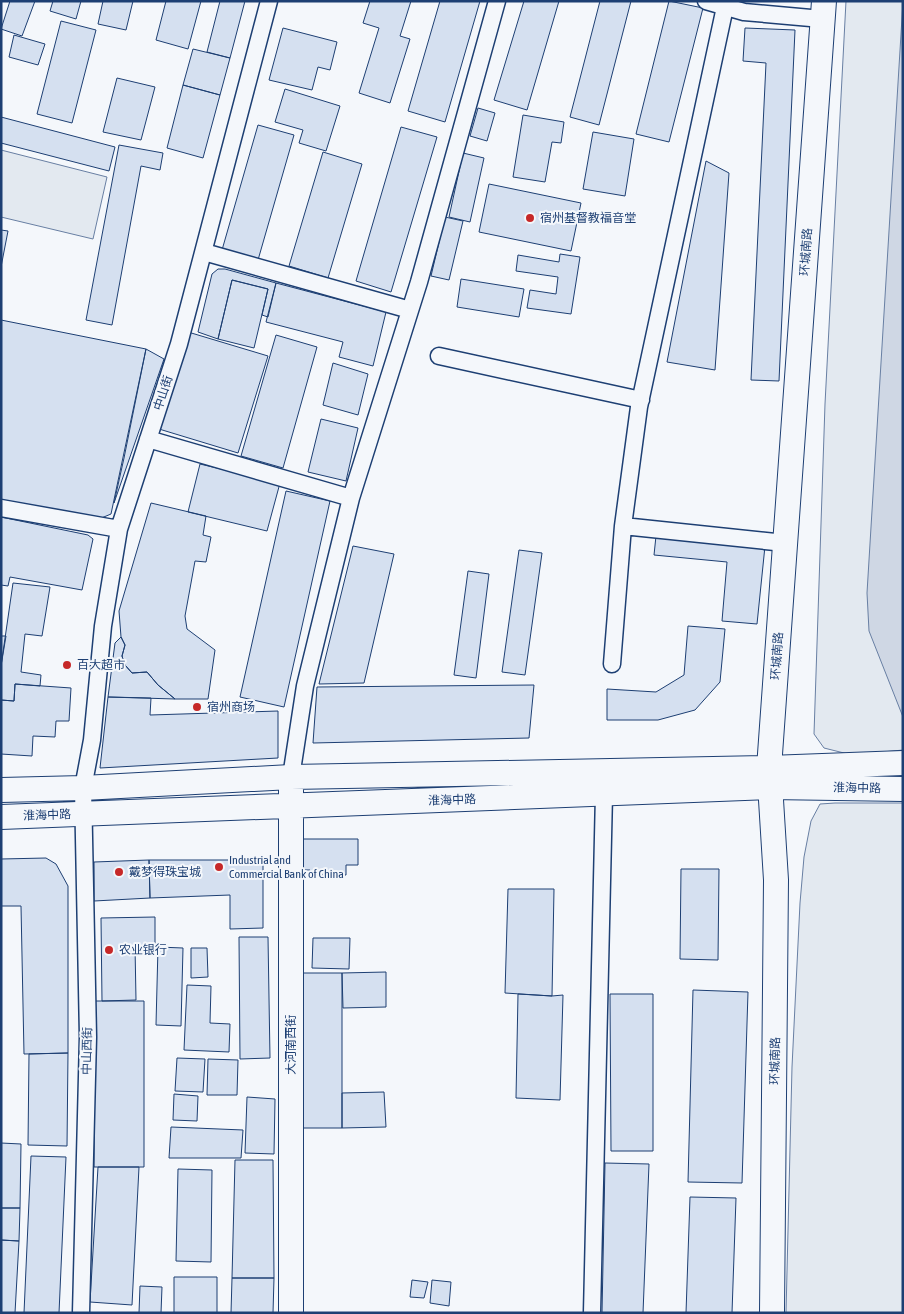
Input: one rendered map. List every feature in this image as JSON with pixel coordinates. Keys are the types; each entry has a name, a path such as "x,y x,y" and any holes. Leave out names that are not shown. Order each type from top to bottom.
{"main road":[{"name":"环城南路","path":"772,1313 776,880 769,778 823,10"},
{"name":"淮海中路","path":"1,817 604,794 769,778 893,763"},
{"name":"淮海中路","path":"1,790 83,788 291,777 769,778 903,789"},
{"name":"大河南西街","path":"291,777 292,1313"}],"street":[{"name":"中山街","path":"83,788 92,740 104,626 119,530 179,344 269,1"},
{"path":"291,777 305,686 351,498 410,310 497,1"},
{"path":"706,1 744,12 823,10"},
{"path":"612,664 623,526 641,400 726,7"},
{"path":"204,252 410,310"},
{"path":"439,356 641,400"},
{"path":"148,439 351,498"},
{"path":"1,508 119,530"},
{"path":"623,526 785,543"},
{"name":"中山西街","path":"81,1313 88,1036 83,788"},
{"path":"592,1313 604,794"}],"shaded area":[{"path":"846,1 903,1 903,750 852,755 824,748 814,734 825,404"},
{"path":"903,1 903,717 869,631 867,593"},
{"path":"1,150 107,177 93,239 1,217"},
{"path":"903,803 903,1313 786,1313 792,1067 804,857 811,821 820,804"}],"building":[{"path":"10,1 35,1 22,36 1,29"},
{"path":"53,1 81,1 76,19 50,11"},
{"path":"103,1 133,1 126,30 98,24"},
{"path":"166,1 201,1 188,49 156,40"},
{"path":"220,1 245,1 230,58 207,52"},
{"path":"370,1 411,1 400,36 410,39 390,103 359,93 379,28 363,23"},
{"path":"440,1 480,1 445,122 408,111"},
{"path":"524,1 559,1 527,110 494,100"},
{"path":"600,1 631,1 599,125 570,117"},
{"path":"669,1 703,8 669,142 636,134"},
{"path":"61,21 96,30 72,123 37,114"},
{"path":"283,28 337,42 330,70 318,67 312,90 269,80"},
{"path":"745,28 795,30 779,381 751,380 766,63 743,61"},
{"path":"14,35 45,44 38,65 9,57"},
{"path":"193,49 230,58 220,95 183,85"},
{"path":"117,78 155,87 141,140 103,132"},
{"path":"183,85 220,95 203,158 167,148"},
{"path":"285,89 340,106 326,151 299,143 303,130 275,122"},
{"path":"478,108 495,113 487,141 470,136"},
{"path":"523,115 564,122 561,143 552,142 545,182 513,177"},
{"path":"1,117 115,147 109,171 1,143"},
{"path":"258,125 294,135 258,260 222,250"},
{"path":"401,127 437,137 391,292 356,281"},
{"path":"593,132 634,139 625,196 583,189"},
{"path":"119,145 163,153 160,170 141,166 112,325 86,320"},
{"path":"323,152 362,164 328,278 289,266"},
{"path":"463,153 484,158 470,222 449,217"},
{"path":"706,161 729,173 715,370 667,362"},
{"name":"宿州基督教福音堂","path":"489,184 581,203 571,251 479,232"},
{"path":"445,217 463,221 449,280 431,276"},
{"path":"1,230 8,231 1,267"},
{"path":"560,254 580,257 571,314 527,308 530,290 556,294 558,277 516,271 518,255 559,262"},
{"path":"218,269 225,269 276,283 268,317 262,315 268,289 232,280 218,339 198,332 212,274"},
{"path":"461,279 524,289 519,317 457,307"},
{"path":"232,280 268,289 254,348 218,339"},
{"path":"276,283 386,312 373,366 339,357 343,342 266,322"},
{"path":"1,320 146,349 111,514 99,519 1,501"},
{"path":"188,332 268,356 238,453 159,429"},
{"path":"276,335 317,347 283,468 241,456"},
{"path":"146,349 164,359 114,503 124,458"},
{"path":"333,363 368,374 358,415 323,405"},
{"path":"321,419 358,428 346,481 308,472"},
{"path":"200,464 280,483 267,531 188,512"},
{"path":"286,491 330,501 284,707 240,697"},
{"path":"151,503 206,516 203,535 211,537 206,562 195,561 185,616 187,629 215,650 208,699 175,699 158,685 147,672 132,673 125,665 122,656 125,645 121,637 119,611"},
{"path":"1,517 88,535 93,539 82,590 10,577 8,586 1,585"},
{"path":"656,536 765,546 757,624 722,621 727,562 654,555"},
{"path":"353,546 394,554 364,683 319,684"},
{"path":"519,550 542,553 525,675 502,672"},
{"path":"468,571 489,574 476,678 454,675"},
{"path":"13,583 50,587 42,636 25,634 21,672 41,675 40,686 15,684 14,701 1,700 1,666"},
{"path":"688,626 725,629 720,682 695,710 658,720 607,720 607,689 656,692 684,675"},
{"path":"1,636 6,636 1,666"},
{"path":"121,637 125,645 122,656 125,665 132,673 147,672 158,685 175,699 108,697 115,643"},
{"path":"15,684 71,688 69,721 56,721 55,737 33,736 32,756 1,754 1,700 14,701"},
{"path":"534,685 529,738 313,743 317,687"},
{"path":"108,697 151,698 150,715 278,711 278,758 100,768"},
{"path":"303,839 358,839 358,865 346,865 346,875 310,875 310,870 303,870"},
{"path":"46,858 56,864 68,886 68,1053 24,1054 21,906 1,906 1,859"},
{"path":"149,860 263,860 263,928 230,929 230,895 150,898"},
{"path":"149,860 150,898 94,901 94,862"},
{"path":"681,869 719,869 718,960 680,959"},
{"path":"508,889 554,889 552,996 505,993"},
{"path":"155,917 155,945 135,946 136,1000 102,1001 101,918"},
{"path":"239,937 268,937 270,1058 240,1059"},
{"path":"313,938 350,938 349,969 312,968"},
{"path":"158,947 183,948 181,1026 156,1025"},
{"path":"191,948 207,948 208,977 191,978"},
{"path":"386,972 386,1007 343,1008 342,973"},
{"path":"301,973 342,973 342,1128 301,1128"},
{"path":"187,985 211,986 210,1023 230,1024 229,1052 184,1050"},
{"path":"693,990 748,992 742,1183 688,1182"},
{"path":"518,994 563,995 560,1100 516,1098"},
{"path":"610,994 653,994 653,1151 611,1151"},
{"path":"95,1001 144,1001 144,1167 94,1167"},
{"path":"68,1053 67,1146 28,1145 29,1054"},
{"path":"177,1058 205,1059 203,1092 175,1091"},
{"path":"208,1059 238,1060 237,1095 207,1095"},
{"path":"384,1092 386,1127 342,1128 342,1093"},
{"path":"174,1094 198,1096 197,1121 173,1120"},
{"path":"247,1097 275,1099 274,1154 245,1153"},
{"path":"171,1127 243,1130 241,1158 169,1158"},
{"path":"1,1143 21,1144 20,1208 1,1208"},
{"path":"31,1156 66,1157 59,1313 24,1313"},
{"path":"235,1160 273,1160 274,1278 232,1278"},
{"path":"605,1163 649,1164 643,1313 602,1313"},
{"path":"98,1167 139,1167 132,1305 90,1302"},
{"path":"178,1169 212,1170 211,1262 176,1261"},
{"path":"690,1197 736,1198 732,1313 686,1313"},
{"path":"1,1208 20,1208 19,1241 1,1240"},
{"path":"1,1240 19,1241 15,1313 1,1313"},
{"path":"174,1277 217,1277 217,1313 174,1313"},
{"path":"232,1278 274,1278 273,1313 231,1313"},
{"path":"412,1280 428,1282 424,1298 410,1297"},
{"path":"432,1280 451,1282 449,1306 430,1303"},
{"path":"140,1286 162,1287 161,1313 139,1313"}],"place":[{"name":"宿州基督教福音堂","path":"530,218"},
{"name":"百大超市","path":"67,665"},
{"name":"宿州商场","path":"197,707"},
{"name":"Industrial and Commercial Bank of China","path":"219,867"},
{"name":"戴梦得珠宝城","path":"119,872"},
{"name":"农业银行","path":"109,950"}]}
